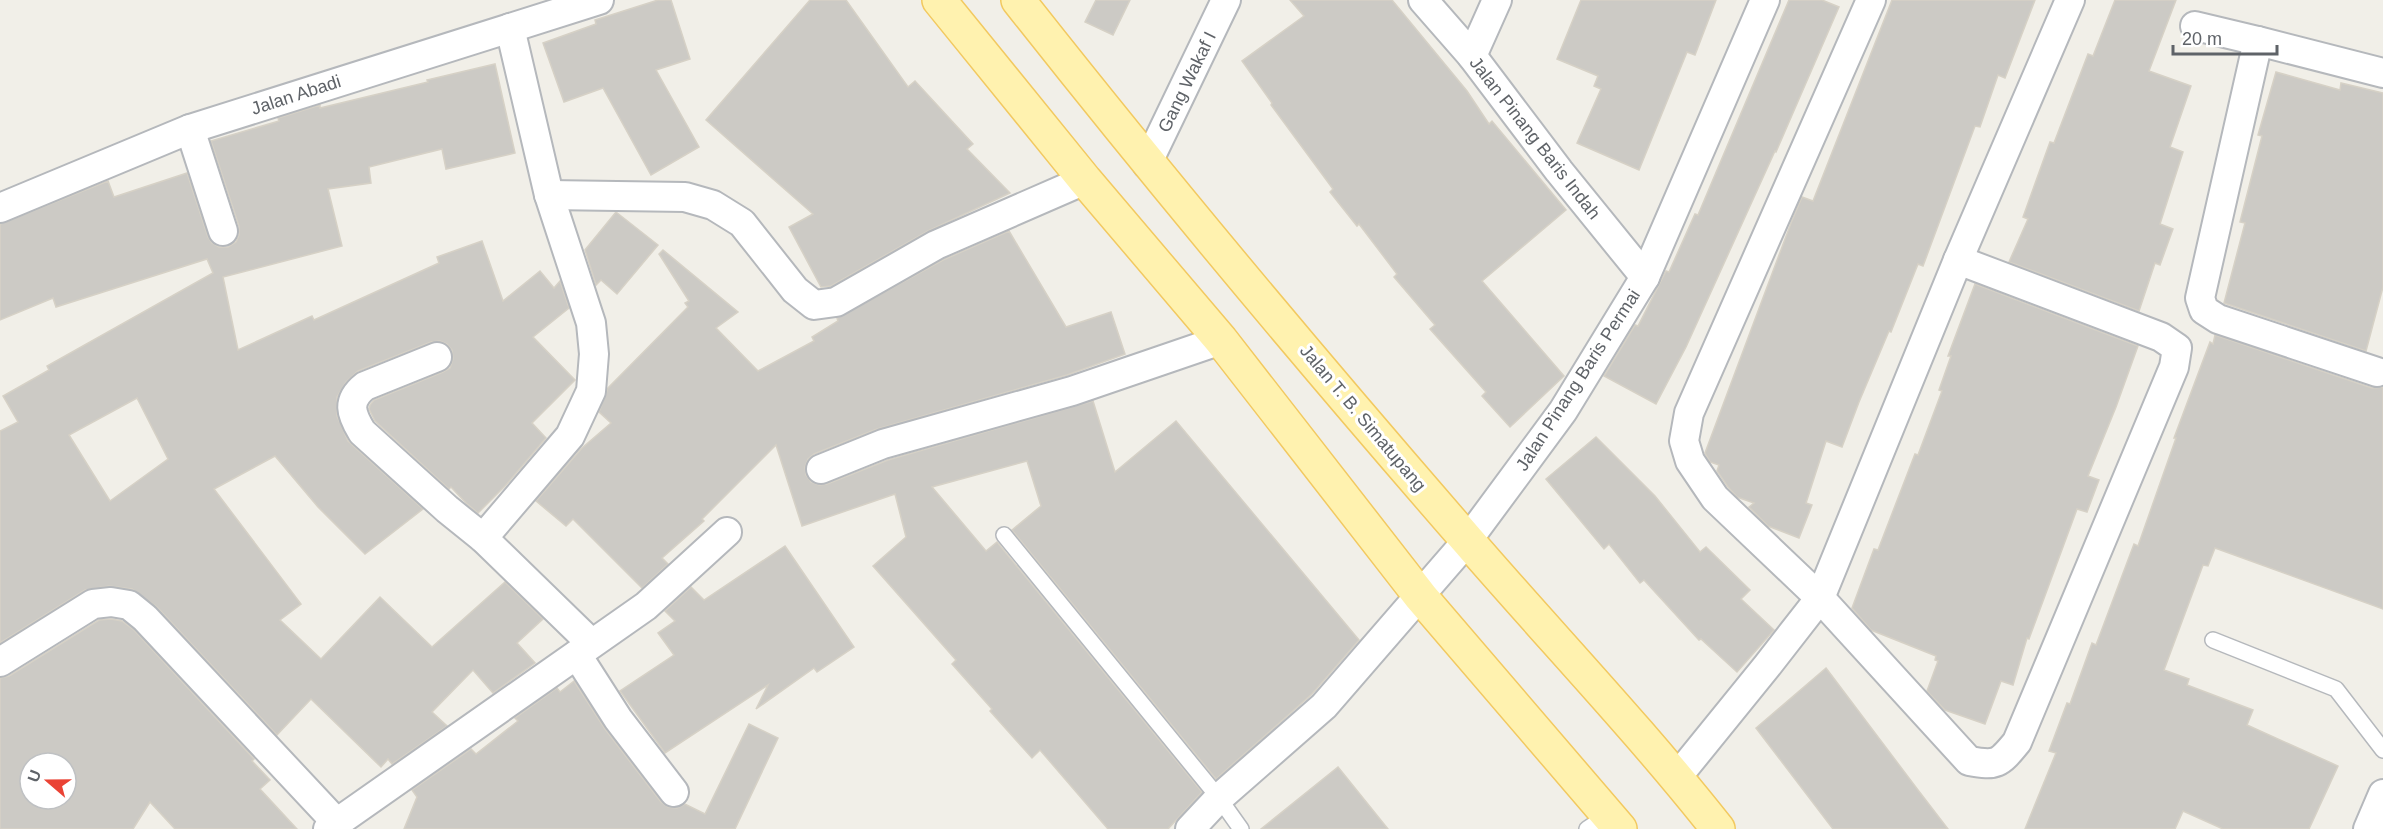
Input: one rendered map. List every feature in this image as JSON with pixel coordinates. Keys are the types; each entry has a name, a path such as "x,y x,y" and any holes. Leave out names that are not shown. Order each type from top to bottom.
{"main road":[{"path":"939,0 1085,180 1221,340 1421,597 1605,824"},
{"name":"Jalan T. B. Simatupang","path":"1018,0 1148,164 1467,541 1677,777 1718,829"}],"street":[{"name":"Jalan Abadi","path":"0,208 190,129 599,0"},
{"name":"Gang Wakaf I","path":"1148,164 1226,0"},
{"name":"Jalan Pinang Baris Indah","path":"1423,0 1472,56 1559,171 1646,277"},
{"path":"1472,56 1497,0"},
{"name":"Jalan Pinang Baris Permai","path":"1190,829 1219,798 1324,706 1421,597 1467,541 1563,411 1646,277 1765,0"},
{"path":"1871,0 1689,413 1684,441 1690,461 1715,498 1820,598 1969,760 1989,764 2004,758 2017,742 2169,378 2177,348 2161,337 1958,260"},
{"path":"1677,777 1820,598 1958,260 2070,0"},
{"path":"2195,26 2383,73"},
{"path":"483,538 570,436 591,391 594,354 591,323 549,195 510,28"},
{"path":"2258,41 2200,298 2204,310 2218,319 2381,364"},
{"path":"190,129 223,231"},
{"path":"549,195 685,197 712,205 742,223 795,290 814,305 836,302 936,245 1085,180"},
{"path":"821,469 883,444 1092,385 1221,340"},
{"path":"437,357 365,386 355,393 352,408 354,419 362,432 447,509 483,538 584,649 618,719 674,792"},
{"path":"0,662 93,604 111,602 129,605 145,618 332,826 646,606 727,532"},
{"path":"2368,829 2383,794"}],"lane":[{"path":"1004,536 1219,798 1241,829"},
{"path":"2213,640 2336,689 2383,750"}],"building":[{"path":"658,0 671,0 690,59 656,70 699,147 651,175 603,88 564,102 543,43 596,24 595,20"},
{"path":"810,0 846,0 908,87 915,81 973,144 967,149 1010,193 928,231 831,286 821,287 789,227 813,214 706,120"},
{"path":"1096,0 1130,0 1113,35 1085,22"},
{"path":"1290,0 1392,0 1467,91 1489,124 1492,121 1566,210 1482,281 1564,376 1510,427 1482,396 1486,392 1430,329 1435,325 1394,277 1397,274 1359,224 1357,226 1330,192 1333,189 1271,105 1272,103 1242,61 1304,16"},
{"path":"1581,0 1716,0 1695,55 1687,52 1639,170 1577,143 1601,89 1594,86 1598,76 1557,59"},
{"path":"1789,0 1822,0 1839,7 1776,152 1686,347 1656,404 1604,376 1635,325 1638,326 1666,271 1669,272 1695,214 1698,215"},
{"path":"1892,0 2035,0 2005,78 1998,75 1980,127 1975,126 1923,266 1918,264 1842,447 1826,441 1806,503 1812,505 1799,538 1768,526 1749,507 1754,503 1737,497 1728,487 1717,471 1719,465 1710,462 1705,453 1791,223 1802,197 1813,201"},
{"path":"2115,0 2176,0 2149,71 2191,86 2170,147 2183,152 2160,224 2173,229 2160,265 2155,263 2139,311 2009,262 2028,219 2023,217 2050,142 2054,143 2088,54 2093,56"},
{"path":"495,64 515,153 446,169 442,149 369,167 371,183 328,189 342,246 223,277 238,350 312,316 314,320 439,263 437,257 482,241 503,301 540,271 554,288 560,281 569,308 533,337 575,380 532,423 546,438 506,485 478,513 451,487 449,489 375,421 369,409 374,400 450,368 453,359 452,350 440,341 431,342 358,371 346,382 337,397 337,416 348,441 423,509 365,554 318,507 275,456 214,489 301,604 280,620 321,659 380,597 432,647 505,582 543,619 517,643 535,663 493,693 473,670 432,712 447,726 392,764 388,759 381,767 311,699 277,735 157,607 132,589 109,586 85,590 0,643 0,431 18,422 3,396 49,370 47,366 213,273 207,259 56,307 53,298 0,320 0,224 108,181 114,197 187,173 208,237 219,247 228,247 236,242 239,226 211,141 279,121 278,118 320,105 320,108 428,82 427,80","holes":["137,398 168,459 110,501 69,435"]},
{"path":"2276,72 2340,90 2341,83 2383,93 2383,287 2366,351 2224,303 2245,223 2240,222 2262,136 2258,135"},
{"path":"616,212 658,245 617,294 601,280 596,285 585,250"},
{"path":"1009,231 1066,327 1111,312 1125,354 1067,375 877,429 814,454 808,459 805,467 806,475 811,482 819,485 827,484 888,460 1093,401 1115,472 1176,421 1359,640 1312,694 1216,779 1012,530 1041,506 1027,461 932,487 986,551 997,542 1202,792 1168,829 1108,829 1040,750 1032,758 990,711 992,709 952,664 956,660 873,566 906,537 895,494 802,526 776,445 702,519 704,521 662,558 668,564 642,588 573,519 566,526 536,501 582,448 611,423 599,412 608,388 688,307 685,303 689,301 659,254 663,250 738,312 716,328 758,371 814,341 812,337 838,321 837,318 943,260"},
{"path":"1975,284 2138,346 2088,476 2099,480 2087,512 2077,509 2029,639 2027,638 2013,685 2001,681 1985,724 1945,710 1927,691 1938,661 1935,660 1936,656 1871,630 1852,608 1874,549 1878,550 1915,454 1918,455 1942,391 1939,390 1951,356 1948,356"},
{"path":"2215,335 2372,388 2383,387 2383,609 2215,548 2208,566 2203,565 2164,670 2189,679 2187,685 2253,710 2247,725 2338,766 2309,829 2223,829 2183,811 2175,829 2025,829 2056,753 2049,751 2067,703 2070,704 2092,643 2096,645 2134,544 2138,546 2176,438 2174,438 2210,342 2213,344"},
{"path":"1596,437 1655,496 1700,552 1706,547 1750,590 1741,599 1774,630 1737,672 1701,639 1699,640 1644,580 1640,583 1609,544 1604,549 1546,479"},
{"path":"785,546 854,647 817,672 814,668 756,709 768,685 665,753 620,691 674,655 658,633 675,621 665,611 691,587 704,600"},
{"path":"99,620 122,621 134,630 254,759 252,761 270,780 260,789 297,829 175,829 150,802 133,829 0,829 0,678 9,676"},
{"path":"1826,668 1948,829 1833,829 1756,728"},
{"path":"574,681 605,729 661,802 668,807 677,808 685,804 705,814 749,724 778,738 735,829 404,829 417,797 412,790 471,749 476,754 518,721 515,718 557,688 560,692"},
{"path":"1338,767 1388,829 1261,829"}]}
